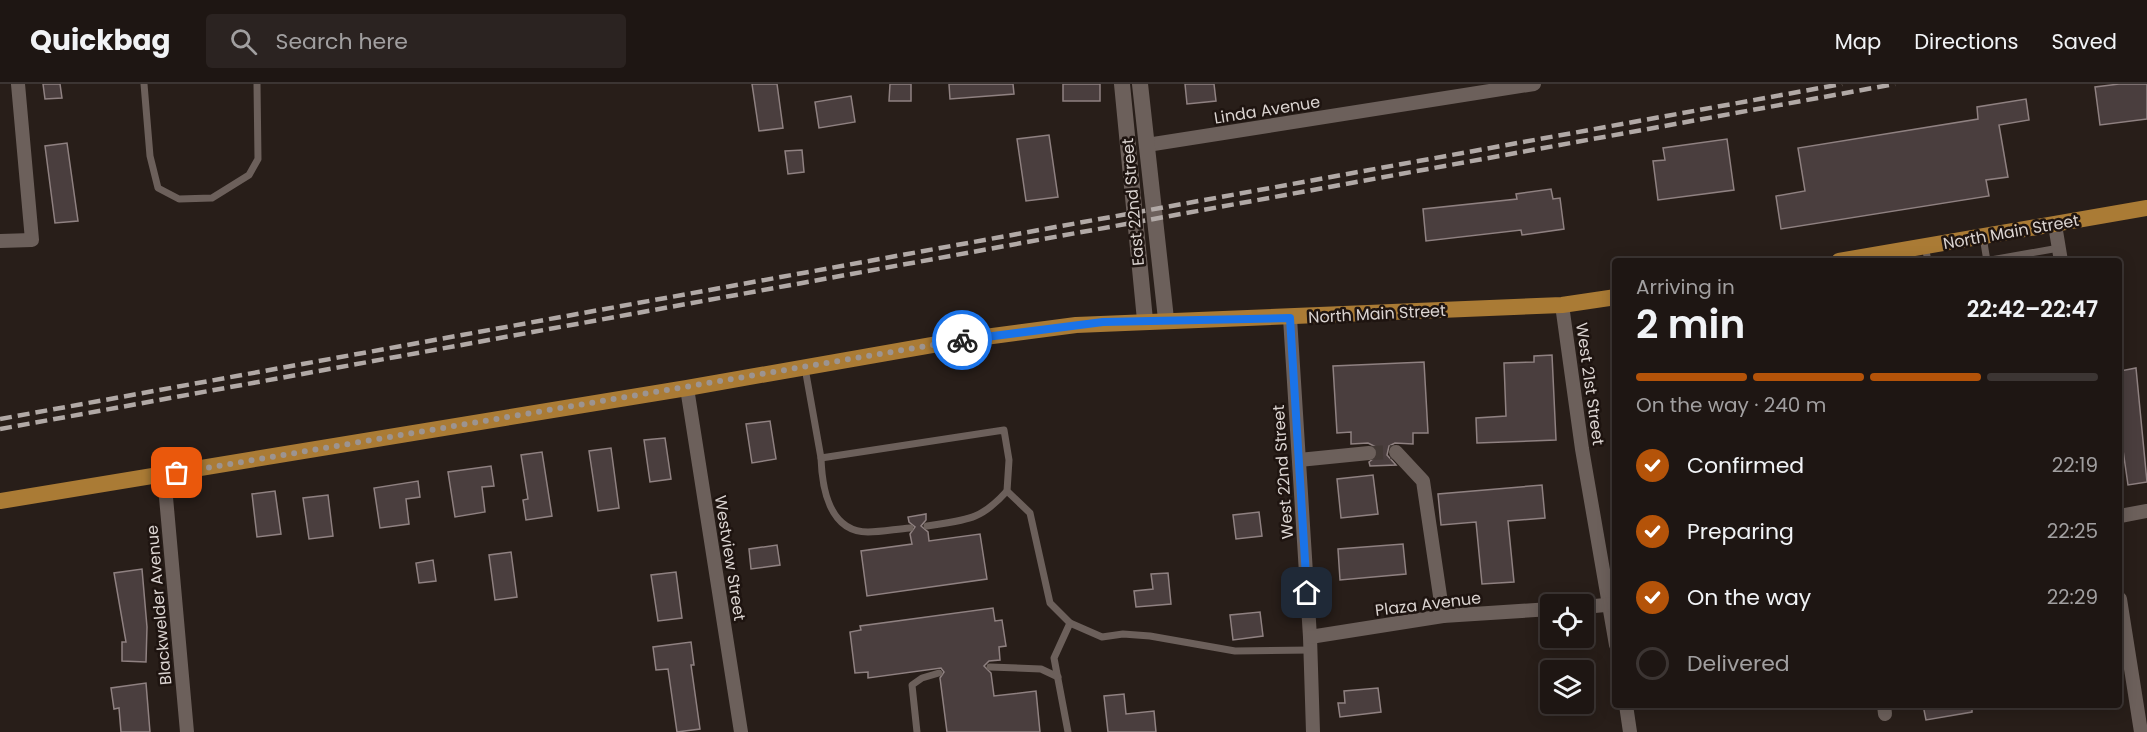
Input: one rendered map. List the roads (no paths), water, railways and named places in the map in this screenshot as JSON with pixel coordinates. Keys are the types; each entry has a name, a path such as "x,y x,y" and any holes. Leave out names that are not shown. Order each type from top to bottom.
{"main road":[{"name":"East 22nd Street","path":"1122,84 1145,320"},
{"name":"East 22nd Street","path":"1140,84 1166,320"},
{"name":"North Main Street","path":"1876,258 1927,254 1983,237 2147,208"},
{"name":"North Main Street","path":"0,501 687,388 955,341 1076,325 1145,320 1290,318 1562,305 1612,298"}],"street":[{"path":"0,241 32,240 18,84"},
{"name":"Linda Avenue","path":"1147,145 1534,84"},
{"path":"2055,225 2060,254"},
{"name":"West 21st Street","path":"1562,305 1582,449 1612,605"},
{"name":"West 22nd Street","path":"1290,318 1310,644 1313,732"},
{"name":"Westview Street","path":"687,388 741,732"},
{"path":"1396,452 1423,481 1443,616"},
{"path":"1299,460 1369,453"},
{"name":"Blackwelder Avenue","path":"164,475 187,732"},
{"path":"2122,516 2147,511"},
{"path":"1594,606 1612,605"},
{"name":"Plaza Avenue","path":"1310,644 1443,616 1540,610"},
{"path":"2122,612 2141,732"},
{"path":"1626,708 1630,732"}],"lane":[{"path":"144,84 150,156 158,188 179,199 212,198 249,175 258,159 257,84"},
{"path":"1983,237 1986,258"},
{"path":"2018,258 2060,254"},
{"path":"805,368 821,458 822,486 830,508 845,525 865,532 910,528"},
{"path":"821,458 1004,430 1009,459 1007,491 989,511 963,520 927,526"},
{"path":"1007,491 1030,513 1050,603 1070,623 1102,637 1150,636 1235,651 1310,644"},
{"path":"1068,732 1054,658 1070,623"},
{"path":"990,667 1041,669 1058,677"},
{"path":"917,732 912,685 922,678 939,673"}],"tunnel":[{"path":"1369,453 1396,452"}],"railway":[{"path":"0,419 1842,84"},
{"path":"0,429 1895,84"}]}
